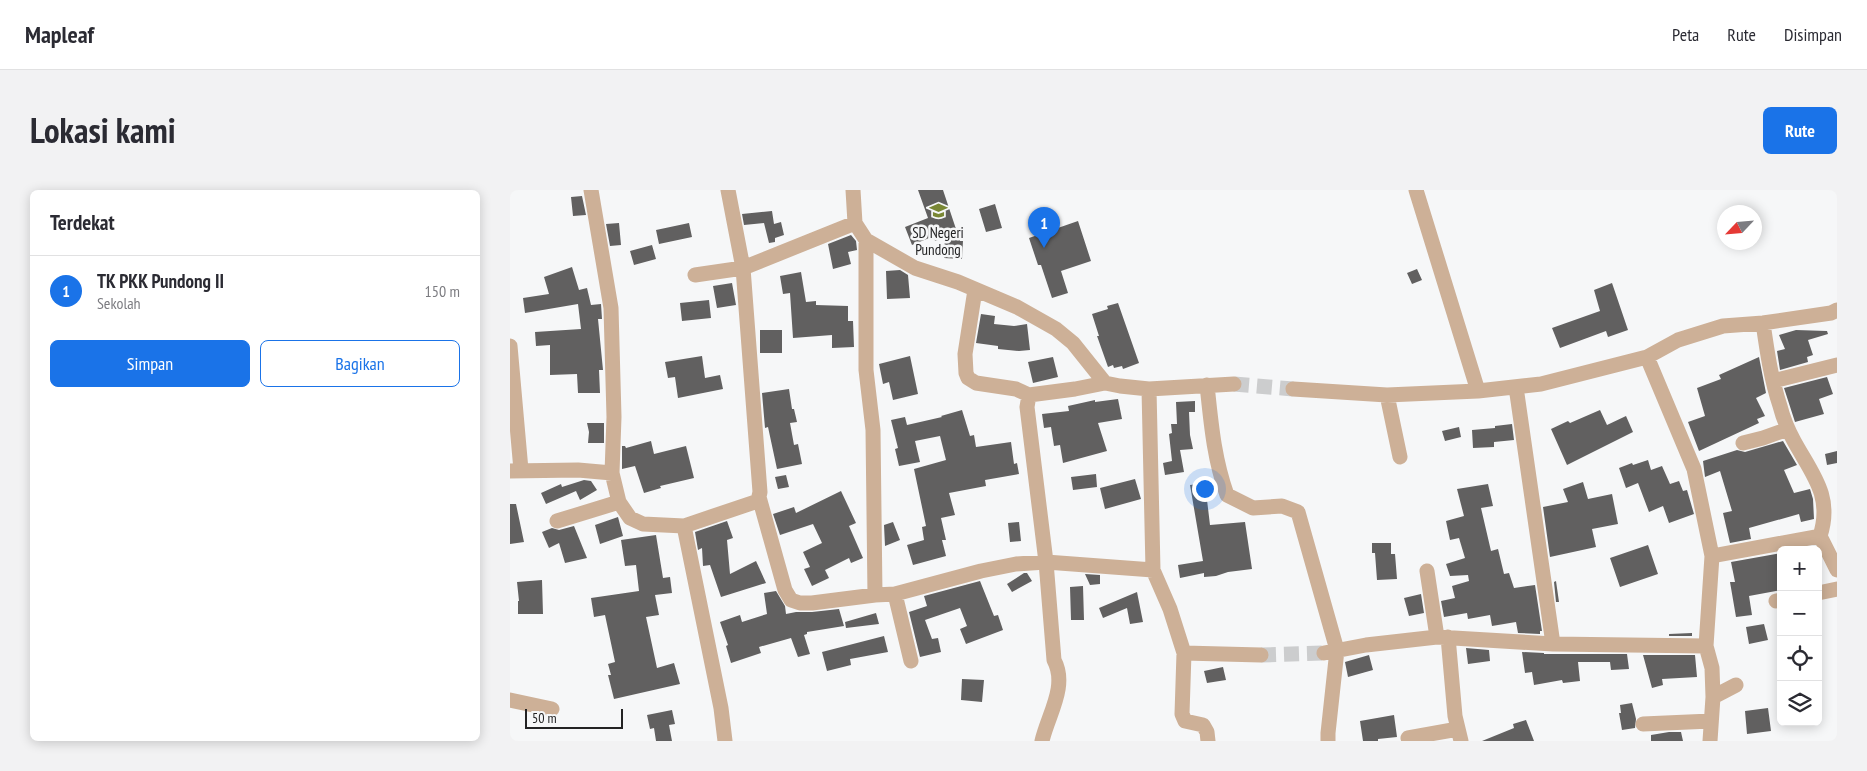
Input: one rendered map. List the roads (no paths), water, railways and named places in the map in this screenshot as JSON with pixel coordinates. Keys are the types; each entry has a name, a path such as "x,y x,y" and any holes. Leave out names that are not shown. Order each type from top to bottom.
{"street":[{"path":"591,190 611,308 614,417 612,473 619,502 630,518 643,524 684,526 753,503 758,501 759,497"},
{"path":"728,190 743,268 754,390 759,497 785,590 792,600 800,603 812,603 895,594 981,571 1016,564 1046,562 1153,570"},
{"path":"853,190 855,223 866,240 915,268 1017,307 1056,329 1073,343 1105,383"},
{"path":"1416,190 1478,391"},
{"path":"695,275 743,268 855,223"},
{"path":"866,240 866,370 872,430 875,595"},
{"path":"975,290 965,354 968,378 976,383 1016,389 1029,395 1105,383 1149,389 1234,384"},
{"path":"1293,389 1387,395 1478,391 1541,384 1647,357 1678,340 1723,326 1835,317"},
{"path":"1763,324 1773,381 1788,429 1821,489 1825,512 1820,536 1837,570"},
{"path":"510,346 516,470 578,470 612,473"},
{"path":"1647,357 1694,468 1712,556 1706,646 1712,668 1713,697 1710,741"},
{"path":"1773,381 1837,365"},
{"path":"1207,385 1212,436 1218,471 1227,495 1253,508 1282,506 1298,512 1330,652 1328,741"},
{"path":"1516,387 1553,644"},
{"path":"1149,389 1153,570 1170,609 1184,654 1182,714 1185,721 1203,725 1207,732 1208,741"},
{"path":"1029,395 1027,407 1046,562 1054,660 1059,669 1060,683 1042,741"},
{"path":"1387,395 1400,457"},
{"path":"1743,443 1788,429"},
{"path":"557,521 619,502"},
{"path":"684,526 721,708 725,741"},
{"path":"1712,556 1820,536"},
{"path":"1408,738 1460,735 1442,637 1427,571"},
{"path":"1822,592 1837,589"},
{"path":"895,594 911,661"},
{"path":"1330,652 1366,645 1442,637 1553,644 1706,646"},
{"path":"1184,654 1261,655"},
{"path":"1713,697 1736,685"},
{"path":"510,700 552,709"},
{"path":"1643,724 1711,722"}],"tunnel":[{"path":"1234,384 1293,389"},
{"path":"1261,655 1324,653"}],"place":[{"name":"SD Negeri Pundong","path":"938,211"},
{"name":"TK PKK Pundong II","path":"1044,248"}]}
